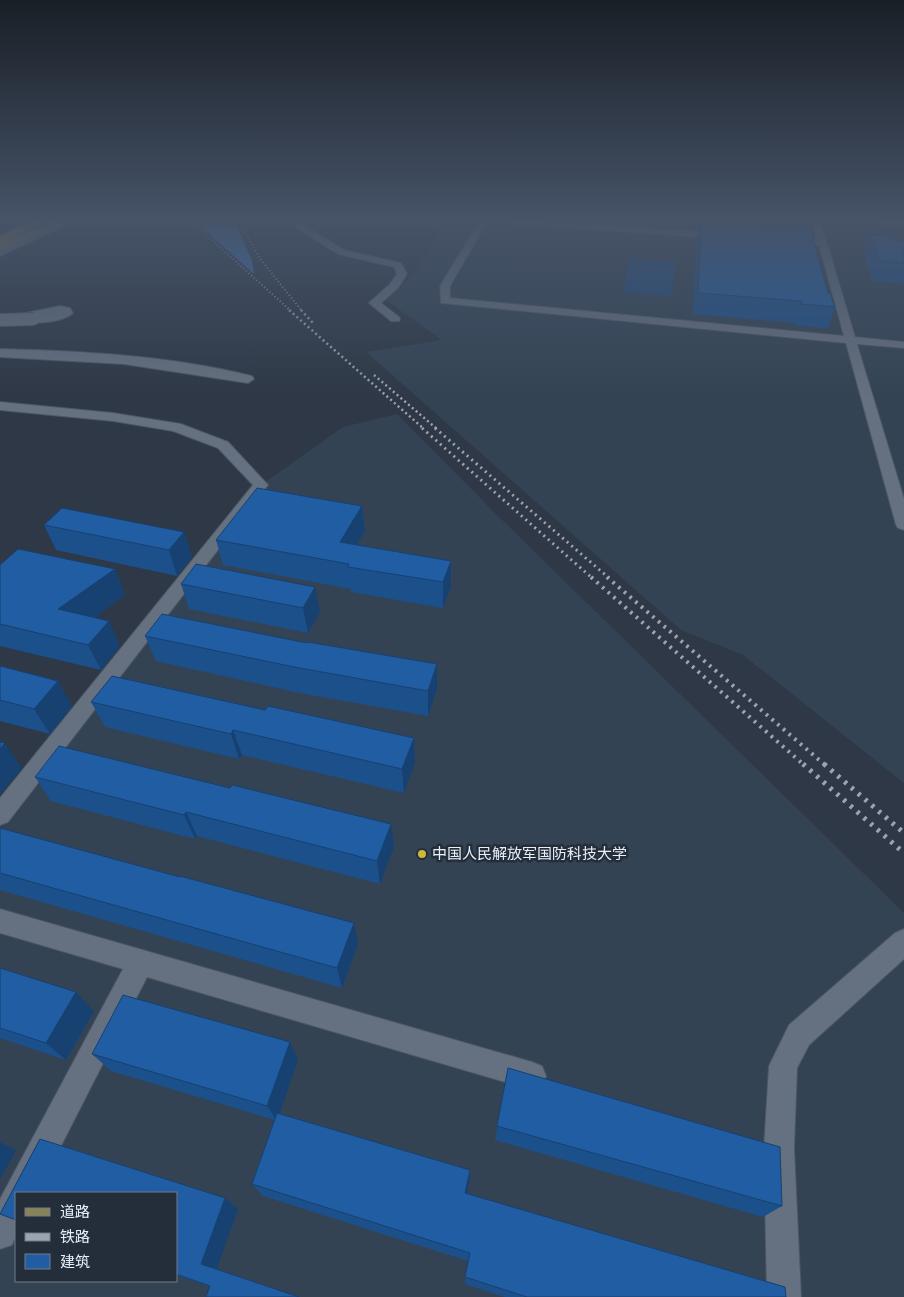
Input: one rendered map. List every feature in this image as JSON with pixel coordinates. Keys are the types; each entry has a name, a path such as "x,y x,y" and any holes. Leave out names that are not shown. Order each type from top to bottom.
{"street":[{"path":"395,319 374,303 394,286 400,278"},
{"path":"449,278 444,286 445,301 904,345"},
{"path":"833,278 904,525"},
{"path":"60,309 66,310 68,313 63,317 55,318 0,320 48,310 60,309"},
{"path":"0,353 118,358 181,366 248,379"},
{"path":"0,406 113,417 176,427 223,445 261,484 0,815"},
{"path":"0,921 560,1084"},
{"path":"784,1297 779,1148 782,1066 799,1035 902,943"},
{"path":"21,1192 141,962"},
{"path":"751,1140 779,1148"},
{"path":"0,1232 15,1203"}],"shaded area":[{"path":"409,278 904,278 904,783 743,655 681,630 366,352 442,340 386,300"},
{"path":"626,278 674,278 672,296 623,292"},
{"name":"中国人民解放军国防科技大学","path":"397,414 493,511 904,913 904,1297 0,1297 0,815 261,485 343,427"}],"building":[{"path":"699,278 824,278 828,293 830,293 835,307 801,304 801,301 698,293"},
{"path":"257,488 362,506 340,542 451,561 443,582 348,567 349,564 216,540"},
{"path":"62,508 184,532 169,550 44,525"},
{"path":"18,549 115,569 58,609 109,621 88,645 0,624 0,565"},
{"path":"196,564 315,587 303,608 181,584"},
{"path":"162,614 307,643 437,664 428,691 294,667 145,636"},
{"path":"0,666 58,681 34,709 0,700"},
{"path":"112,676 265,710 268,706 414,738 402,769 233,730 231,734 91,702"},
{"path":"0,742 5,743 0,749"},
{"path":"59,746 230,788 232,785 391,824 377,861 186,812 184,815 35,777"},
{"path":"0,828 354,923 337,968 0,873"},
{"path":"0,968 76,992 46,1043 0,1028"},
{"path":"123,995 290,1042 267,1106 92,1054"},
{"path":"508,1068 780,1147 782,1206 497,1126"},
{"path":"277,1113 470,1170 465,1193 785,1287 786,1297 527,1297 465,1277 470,1253 252,1184"},
{"path":"40,1139 225,1198 201,1264 299,1297 206,1297 210,1286 178,1275 178,1192 15,1192 15,1220 0,1214"}],"railway":[{"path":"254,278 291,311"},
{"path":"275,278 302,311"},
{"path":"289,310 424,429"},
{"path":"301,310 313,323"},
{"path":"374,375 437,429"},
{"path":"422,428 592,578"},
{"path":"435,428 609,578"},
{"path":"591,577 804,765"},
{"path":"607,577 825,765"},
{"path":"803,764 904,853"},
{"path":"824,764 904,833"}],"place":[{"name":"中国人民解放军国防科技大学","path":"422,854"}]}
